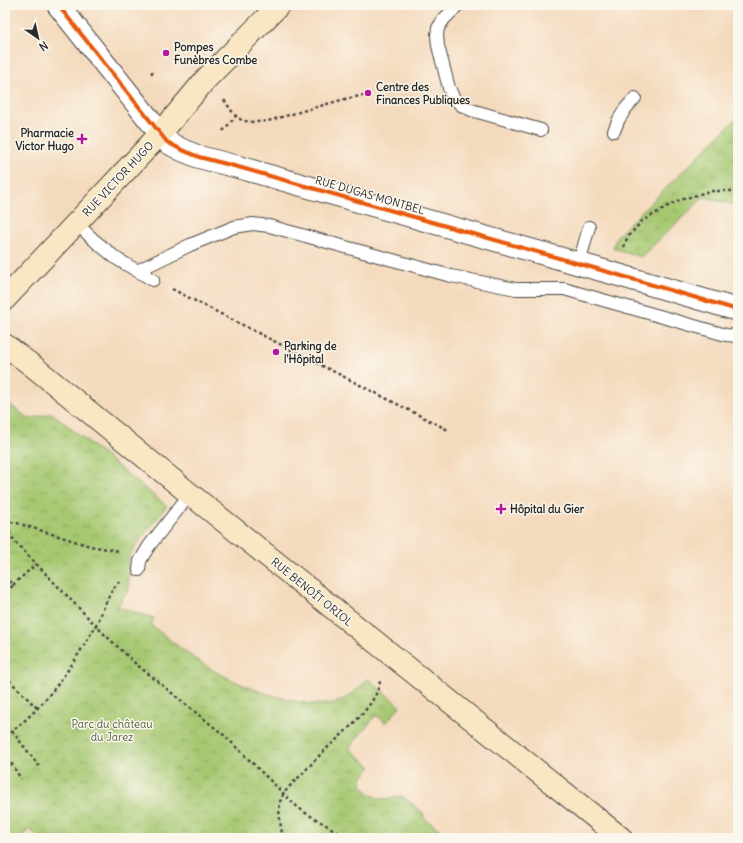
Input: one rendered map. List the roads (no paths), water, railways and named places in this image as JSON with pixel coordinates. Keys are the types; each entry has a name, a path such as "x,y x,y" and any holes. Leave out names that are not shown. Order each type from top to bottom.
{"main road":[{"name":"RUE VICTOR HUGO","path":"5,299 161,134 206,80 279,5"},
{"name":"RUE BENOÎT ORIOL","path":"5,345 621,838"}],"street":[{"name":"RUE DUGAS MONTBEL","path":"58,5 161,134 168,142 182,150 199,157 579,263 736,310"}],"lane":[{"path":"458,5 444,19 438,28 437,35 438,46 449,88 453,97 461,105 472,110 541,130"},
{"path":"614,131 619,119 635,98"},
{"path":"76,223 117,259 153,280"},
{"path":"137,271 190,245 234,227 253,224 269,226 451,276 516,290 564,289 726,335 738,336"},
{"path":"579,263 589,227"},
{"path":"139,570 140,561 149,546 190,494"}],"place":[{"name":"Pompes Funèbres Combe","path":"166,53"},
{"name":"Centre des Finances Publiques","path":"368,93"},
{"name":"Pharmacie Victor Hugo","path":"82,139"},
{"name":"Parking de l'Hôpital","path":"276,352"},
{"name":"Hôpital du Gier","path":"501,509"}],"park label":[{"name":"Parc du château du Jarez","path":"112,730"}]}
